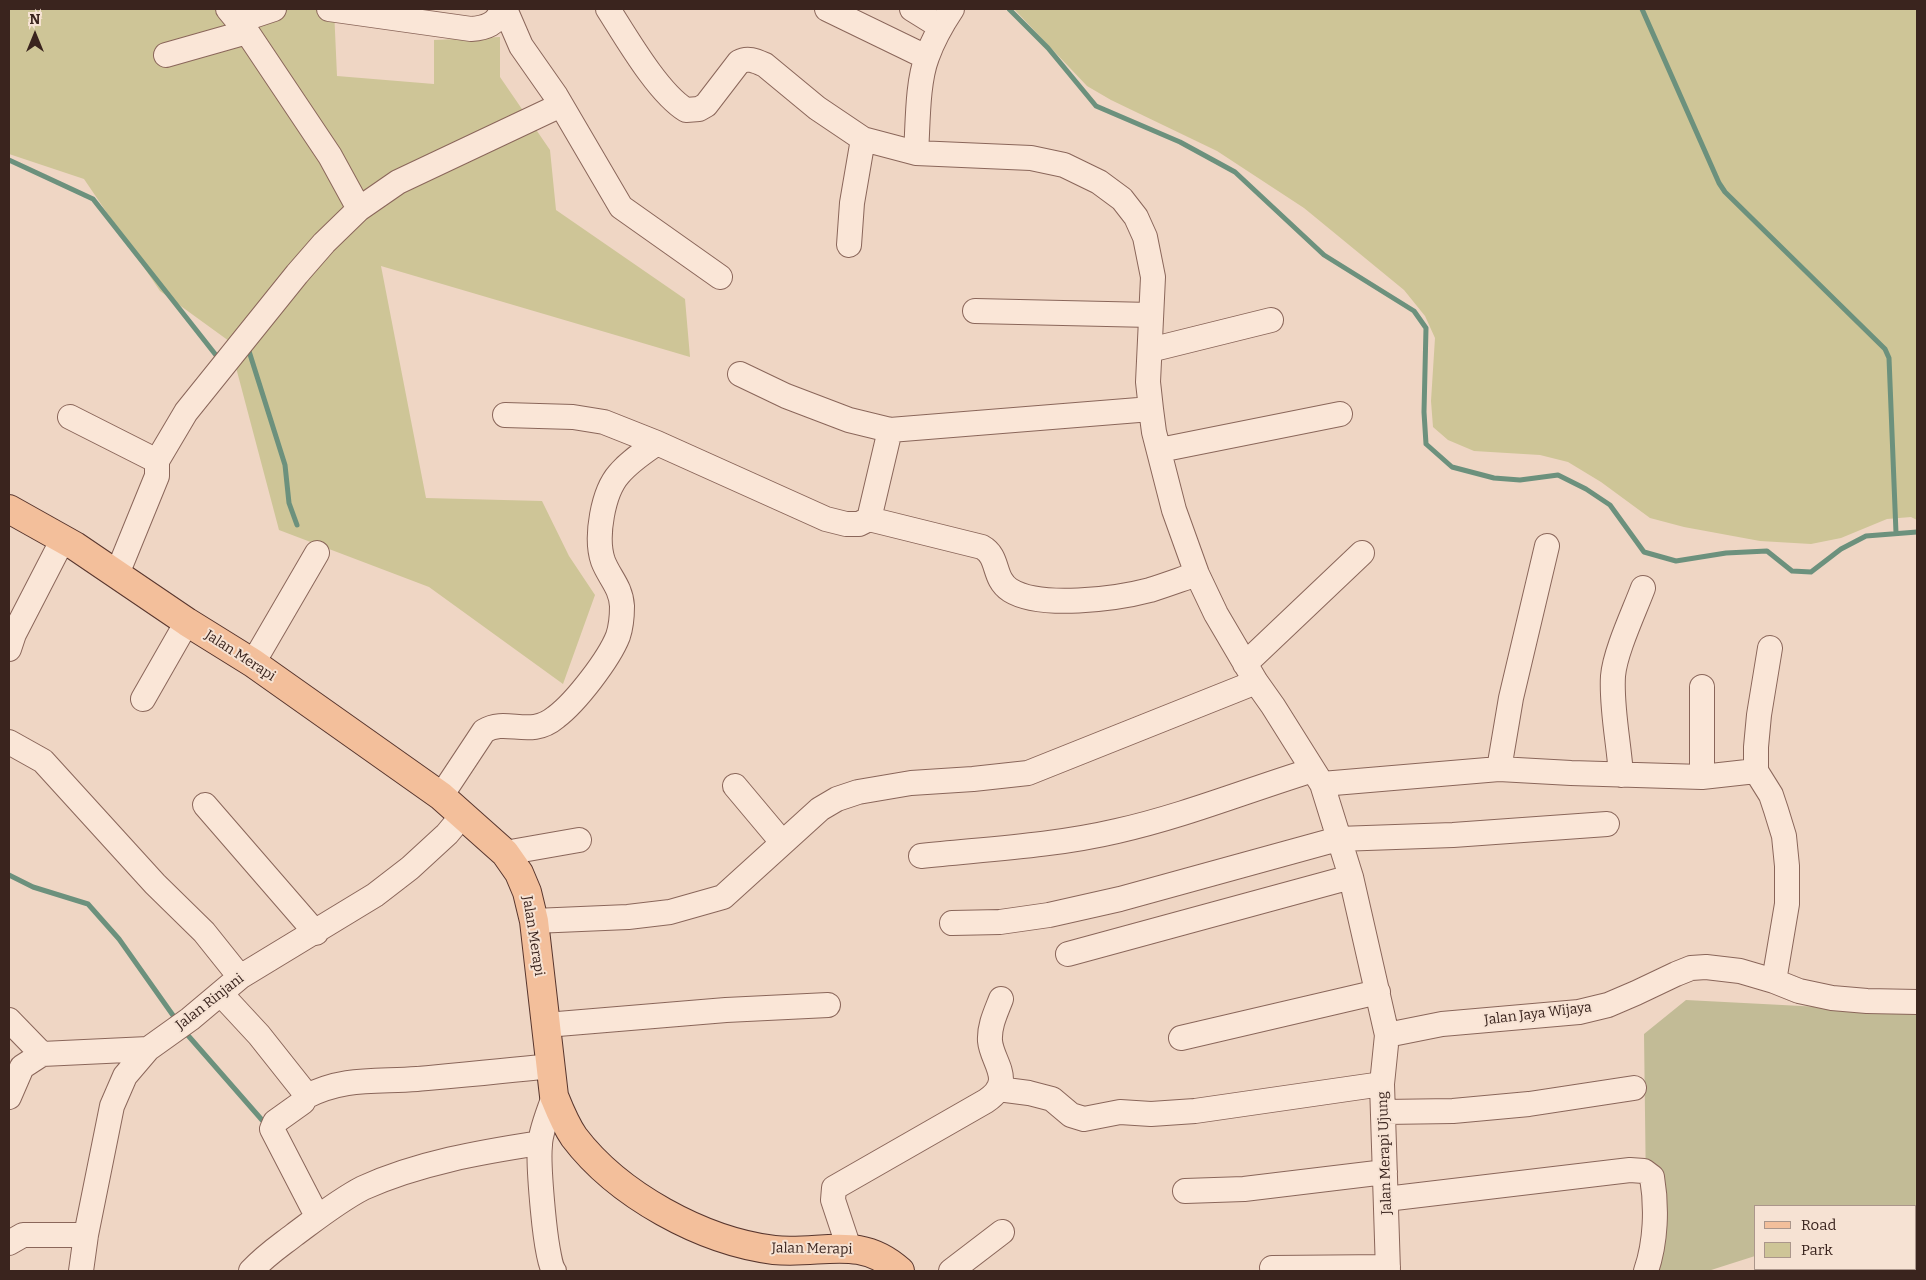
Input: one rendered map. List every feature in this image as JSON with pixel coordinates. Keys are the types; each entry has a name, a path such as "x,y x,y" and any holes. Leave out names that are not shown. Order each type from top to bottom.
{"main road":[{"name":"Jalan Merapi","path":"9,509 63,539 187,622 253,663 441,796 505,853 527,892 534,921 554,1096 562,1116 574,1136 594,1159 643,1200 703,1231 741,1244 775,1250 849,1248 870,1252 890,1262 900,1271"}],"street":[{"path":"166,55 238,21 274,9"},
{"path":"329,9 471,29 487,27 495,22 503,9"},
{"path":"503,9 521,46 561,105 621,207 720,277"},
{"name":"Jalan Merapi Ujung","path":"608,9 636,53 670,96 686,110 699,110 706,106 734,66 743,60 750,60 765,65 817,108 863,139 916,153 1031,158 1064,165 1099,182 1122,199 1136,217 1145,237 1153,277 1148,382 1151,410 1154,432 1174,510 1198,574 1216,614 1250,673 1317,777 1351,877 1387,1035 1382,1084 1388,1269"},
{"path":"827,9 926,57"},
{"path":"912,9 946,18 926,57 922,73 916,153"},
{"path":"238,21 330,156 360,209"},
{"path":"117,574 157,476 157,460 186,412 241,342 324,243 360,209 398,182 561,105"},
{"path":"849,245 852,203 863,139"},
{"path":"975,310 1151,314"},
{"path":"1150,350 1272,320"},
{"path":"740,374 786,396 849,420 890,430 1151,410"},
{"path":"1160,450 1340,414"},
{"path":"505,415 573,417 604,422 657,443 826,519 846,524 859,524 869,519 982,547 992,556 996,574 1002,583 1019,595 1031,598 1077,600 1114,597 1150,590 1198,574"},
{"path":"70,417 157,460"},
{"path":"869,519 890,430"},
{"path":"441,796 484,731 491,727 533,728 549,723 567,708 609,654 618,635 622,605 616,583 604,562 600,548 599,529 610,490 617,475 632,460 657,443"},
{"path":"9,649 14,634 63,539"},
{"path":"1499,769 1511,698 1547,546"},
{"path":"253,663 317,553"},
{"path":"534,921 636,916 670,912 723,898 782,842 820,809 836,799 858,792 911,783 1028,773 1250,673 1362,553"},
{"path":"1621,775 1613,675 1618,655 1643,588"},
{"path":"143,699 187,622"},
{"path":"1770,648 1759,715 1756,771 1771,795 1776,810 1784,836 1787,866 1787,904 1774,981"},
{"path":"1702,687 1702,777"},
{"path":"9,742 43,761 155,884 204,932 240,977"},
{"path":"921,856 1026,847 1117,832 1184,812 1317,777 1499,769 1702,777 1756,771"},
{"path":"735,786 782,842"},
{"path":"204,805 316,933"},
{"name":"Jalan Rinjani","path":"81,1271 86,1235 112,1106 125,1076 148,1049 190,1019 240,977 316,933 375,895 410,868 447,834 462,816"},
{"path":"952,923 1000,922 1050,915 1120,899 1338,839 1453,835 1607,824"},
{"path":"505,853 578,840"},
{"path":"1068,954 1351,877"},
{"name":"Jalan Jaya Wijaya","path":"1387,1035 1442,1024 1579,1012 1608,1005 1636,994 1691,968 1720,968 1774,981 1798,991 1832,998 1867,1002 1917,1002"},
{"path":"1181,1038 1378,992"},
{"path":"221,994 304,1090 305,1098"},
{"path":"849,1248 833,1200 834,1188 986,1101 998,1089 1000,1072 991,1047 990,1032 1001,998"},
{"path":"546,1025 717,1011 828,1005"},
{"path":"9,1020 42,1054"},
{"path":"9,1097 22,1067 42,1054 148,1049"},
{"path":"317,1216 272,1129 275,1122 305,1098 326,1088 346,1082 414,1079 550,1066"},
{"path":"998,1089 1029,1093 1052,1099 1071,1115 1084,1119 1120,1112 1151,1114 1194,1111 1382,1084"},
{"path":"1384,1112 1453,1111 1529,1104 1634,1088"},
{"path":"554,1096 540,1144 546,1245 551,1267 554,1271"},
{"path":"251,1271 266,1255 317,1216 364,1188 402,1174 484,1152 540,1144"},
{"path":"1386,1199 1630,1170 1644,1171 1652,1177 1654,1229 1652,1253 1646,1271"},
{"path":"1185,1190 1244,1189 1385,1172"},
{"path":"950,1271 1002,1232"},
{"path":"9,1243 23,1235 86,1235"},
{"path":"1272,1268 1388,1269"}],"green space":[{"path":"9,9 334,9 337,76 434,84 434,40 500,37 500,77 550,150 556,210 685,299 690,357 381,266 426,498 542,501 569,556 595,595 563,684 429,587 279,530 229,341 160,291 84,179 9,154"},
{"path":"1014,9 1917,9 1917,520 1911,517 1887,519 1841,538 1811,544 1760,541 1684,527 1650,518 1601,482 1568,462 1540,455 1474,451 1448,440 1433,427 1431,401 1435,338 1425,316 1404,290 1304,208 1217,151 1111,100 1087,86"},
{"path":"1917,1259 1917,1271 1755,1271 1916,1270"}],"shaded area":[{"path":"1686,1000 1917,1012 1917,1263 1916,1205 1754,1205 1754,1256 1708,1271 1647,1271 1644,1034"}],"waterway":[{"path":"1009,9 1048,48 1096,106 1180,142 1235,172 1324,255 1414,311 1426,328 1424,412 1426,444 1452,467 1494,478 1520,480 1558,475 1586,489 1610,505 1644,552 1676,561 1726,553 1767,551 1792,571 1811,572 1841,549 1866,536 1917,532"},
{"path":"1642,9 1719,183 1725,192 1885,349 1889,358 1896,533"},
{"path":"9,160 93,199 219,359"},
{"path":"248,348 285,465 289,503 297,525"},
{"path":"9,875 33,887 88,904 119,939 177,1021"},
{"path":"185,1032 262,1120"}]}
